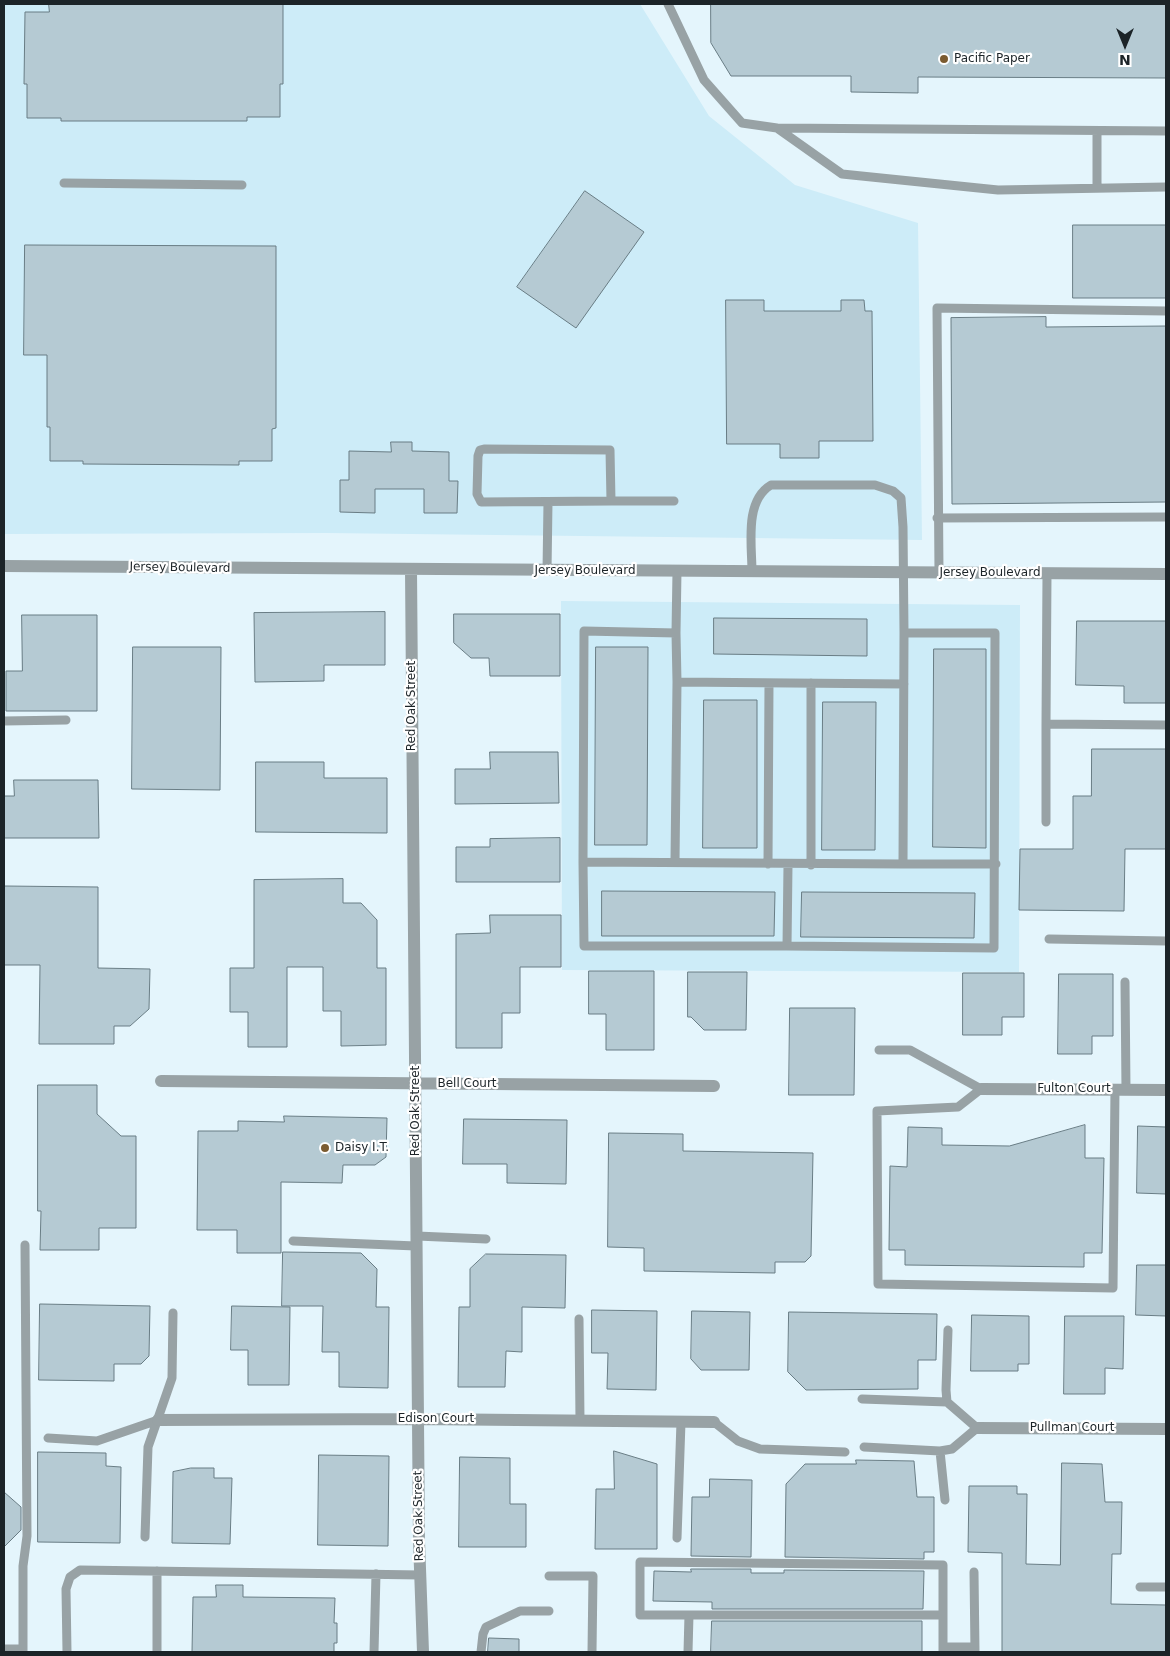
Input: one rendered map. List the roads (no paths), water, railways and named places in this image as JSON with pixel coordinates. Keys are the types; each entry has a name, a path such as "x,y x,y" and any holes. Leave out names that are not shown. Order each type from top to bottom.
{"street":[{"name":"Jersey Boulevard","path":"4,566 1166,574"},
{"name":"Red Oak Street","path":"411,570 418,1419 423,1652"},
{"name":"Bell Court","path":"161,1081 714,1086"},
{"name":"Fulton Court","path":"981,1089 1166,1090"},
{"name":"Edison Court","path":"158,1420 418,1419 714,1422"},
{"name":"Pullman Court","path":"977,1428 1166,1429"}],"lane":[{"path":"668,4 704,80 742,123 777,128 1166,131"},
{"path":"777,128 842,174 998,190 1166,187"},
{"path":"1097,131 1097,187"},
{"path":"64,183 242,185"},
{"path":"939,573 937,308 1166,311"},
{"path":"611,501 610,450 480,450 478,494 481,502 674,501"},
{"path":"752,572 754,507 763,490 771,486 875,485 893,491 901,498 904,633 903,864"},
{"path":"547,571 548,502"},
{"path":"938,518 1166,517"},
{"path":"675,862 677,572"},
{"path":"1046,574 1046,822"},
{"path":"676,633 584,632 584,946 994,948 996,864 995,633 904,633"},
{"path":"677,682 904,684"},
{"path":"768,864 769,683"},
{"path":"811,683 811,864"},
{"path":"4,721 66,720"},
{"path":"1046,724 1166,725"},
{"path":"583,862 996,864"},
{"path":"787,946 788,864"},
{"path":"1049,939 1166,940"},
{"path":"879,1050 910,1050 981,1089 958,1107 877,1111 878,1284 1113,1288 1125,982"},
{"path":"293,1241 486,1239"},
{"path":"4,1649 23,1651 23,1566 27,1536 25,1245"},
{"path":"145,1537 148,1447 172,1378 173,1313"},
{"path":"579,1319 580,1421"},
{"path":"947,1402 948,1330"},
{"path":"862,1399 947,1402 977,1428 952,1448 940,1451 864,1447"},
{"path":"48,1438 97,1441 158,1420"},
{"path":"677,1538 681,1422"},
{"path":"714,1422 738,1440 760,1448 845,1452"},
{"path":"940,1451 945,1500"},
{"path":"943,1616 640,1615 640,1562 943,1564 943,1616 943,1650 975,1650 974,1572"},
{"path":"67,1652 66,1589 70,1577 80,1570 421,1575"},
{"path":"157,1571 157,1652"},
{"path":"374,1652 376,1574"},
{"path":"549,1576 593,1576 592,1652"},
{"path":"1140,1586 1166,1587"},
{"path":"481,1652 482,1634 486,1627 520,1612 549,1611"},
{"path":"688,1652 689,1615"}],"place":[{"name":"Pacific Paper","path":"944,59"},
{"name":"Daisy I.T.","path":"325,1148"}]}
